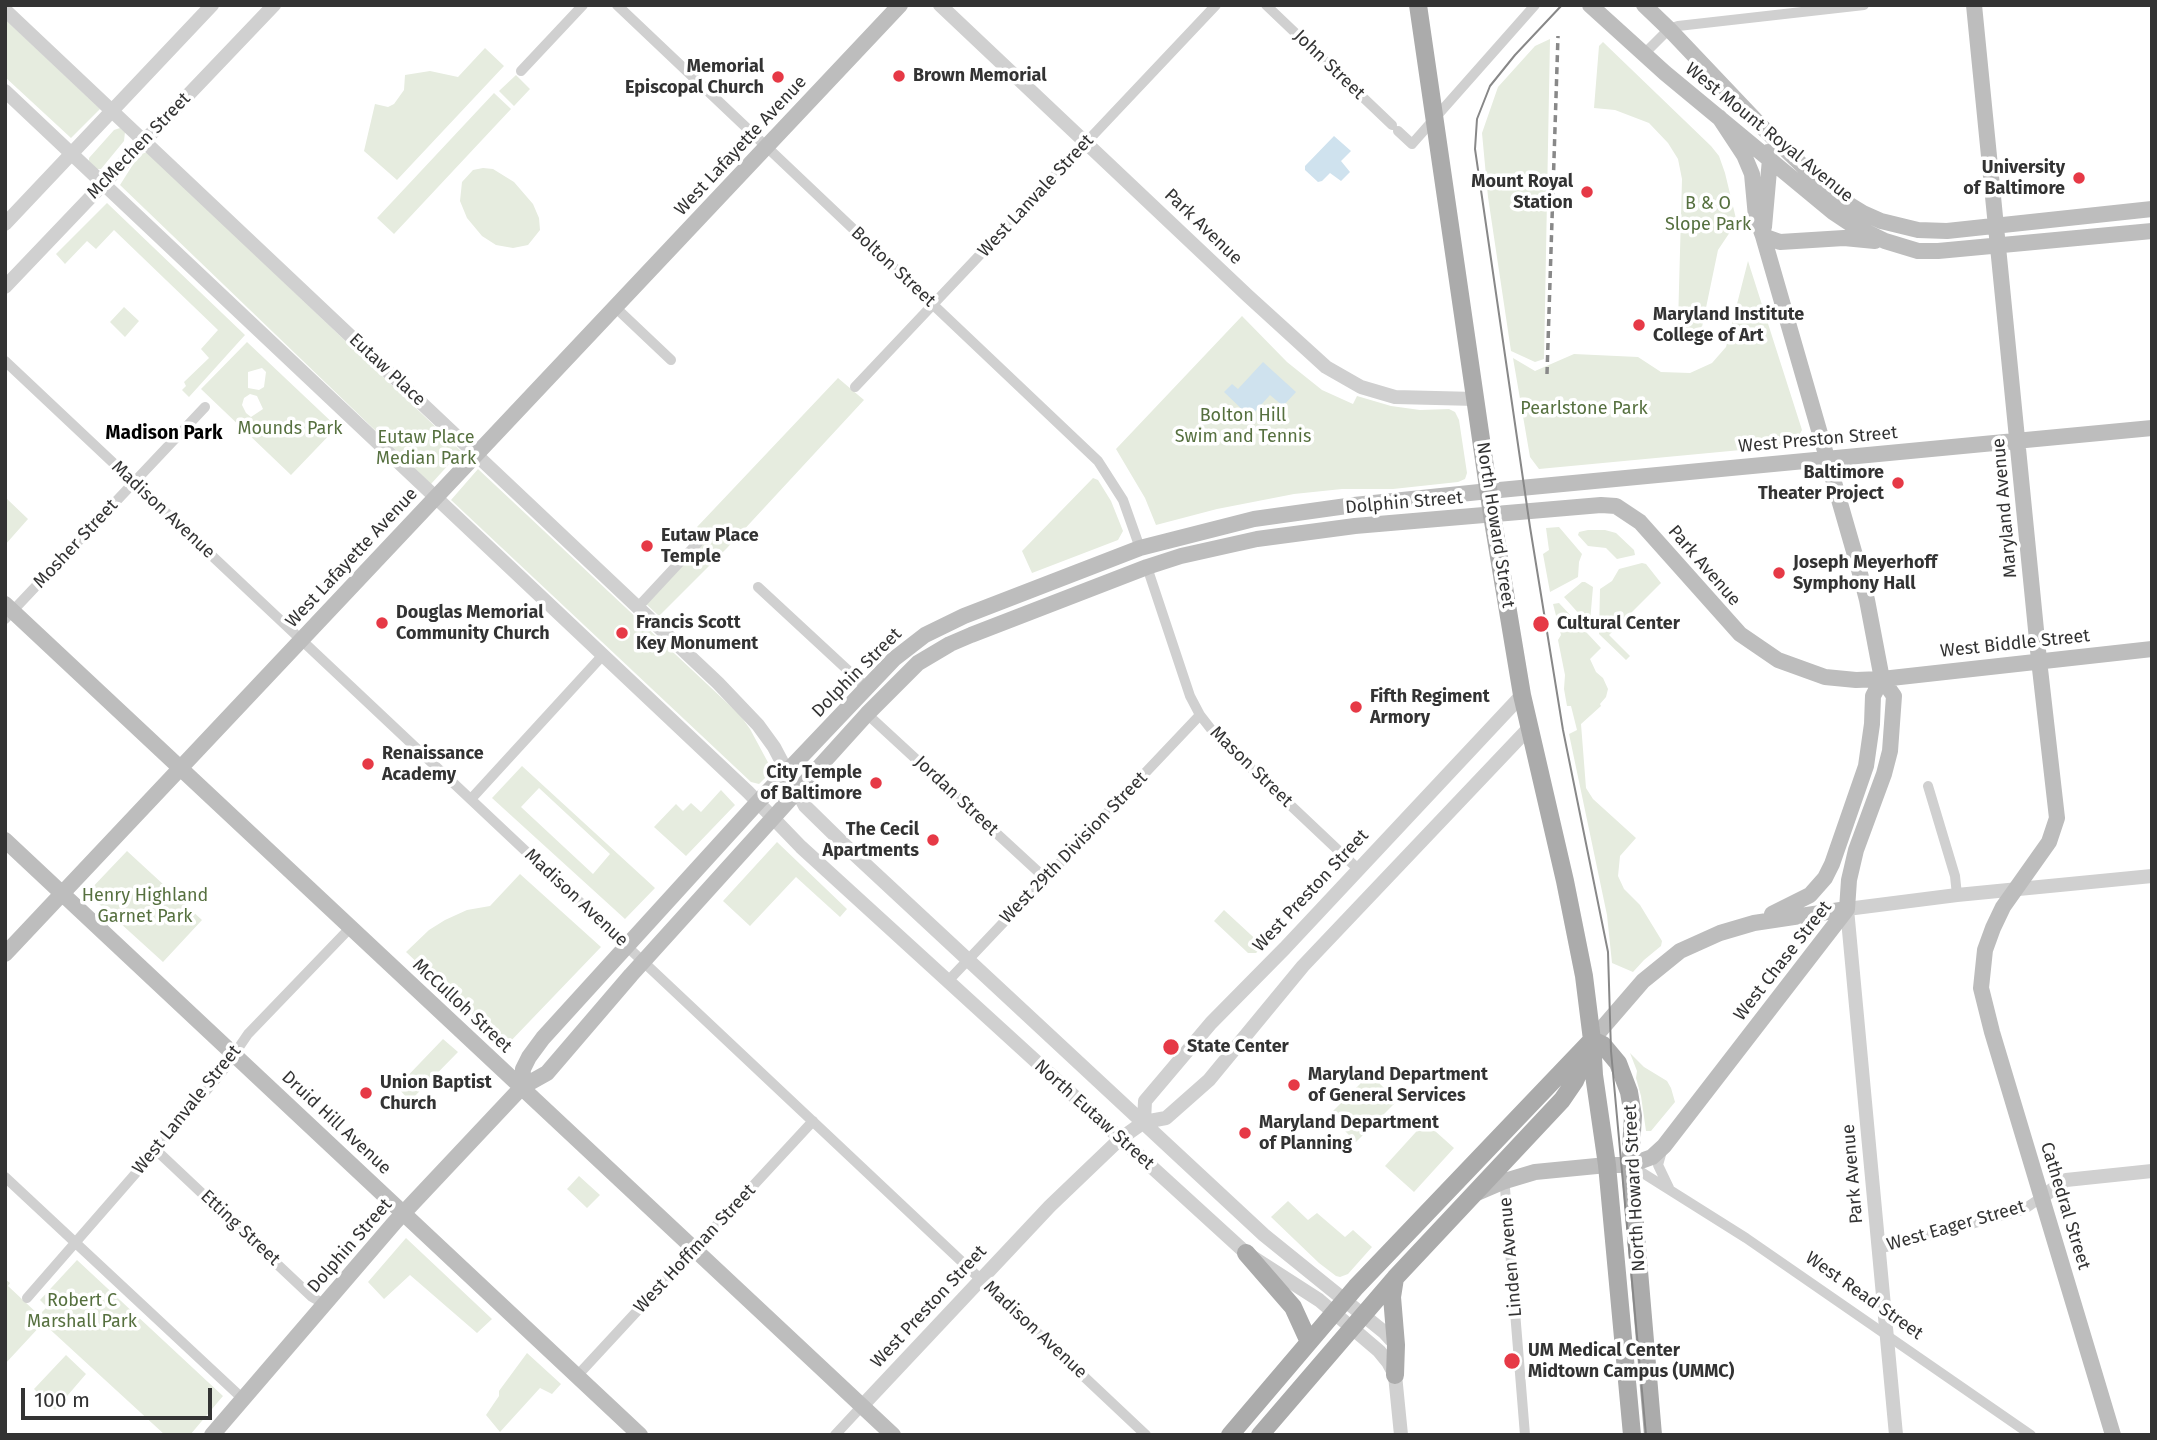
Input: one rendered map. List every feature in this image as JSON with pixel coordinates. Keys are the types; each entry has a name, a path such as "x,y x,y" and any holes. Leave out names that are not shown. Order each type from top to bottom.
{"main road":[{"name":"West Lafayette Avenue","path":"5,954 900,5"},
{"name":"North Howard Street","path":"1418,5 1492,515 1522,695 1584,976 1607,1165 1632,1435"},
{"name":"West Mount Royal Avenue","path":"1590,5 1644,54 1833,212 1854,226 1897,245 1918,251 1938,251 2152,231"},
{"name":"West Mount Royal Avenue","path":"1644,5 1762,127 1832,194 1881,221 1918,230 1947,231 2152,209"},
{"name":"Maryland Avenue","path":"1974,5 2057,818 2049,842 1997,918 1988,938 1981,988"},
{"path":"1230,1435 1339,1306 1592,1040 1643,981 1680,951 1720,933 1754,923 1847,909 1849,880 1856,850 1884,774 1892,741 1894,696 1882,679 1867,600 1828,457 1756,217 1752,174 1744,155 1719,117"},
{"path":"1762,127 1770,159 1763,236"},
{"path":"1763,236 1780,242 1844,237 1897,245"},
{"name":"West Preston Street","path":"1489,491 2152,428"},
{"name":"Dolphin Street","path":"522,1087 523,1069 535,1048 626,946 866,687 909,646 942,625 1140,548 1254,519 1489,491"},
{"name":"Park Avenue","path":"1492,515 1595,505 1616,506 1640,522 1725,619 1764,652 1802,670 1825,677 1882,679"},
{"name":"Dolphin Street","path":"212,1435 404,1213 522,1087 547,1073 773,817 867,714 918,663 942,648 1147,567 1208,550 1268,537 1355,526 1492,515"},
{"name":"McCulloh Street","path":"8,612 351,927 893,1435"},
{"name":"West Biddle Street","path":"1882,679 2152,649"},
{"path":"1754,923 1803,900 1825,878 1866,766 1872,724 1872,696 1882,679"},
{"name":"Druid Hill Avenue","path":"5,840 640,1435"},
{"name":"West Chase Street","path":"1630,1165 1652,1157 1664,1146 1847,909"},
{"name":"Cathedral Street","path":"1981,988 2113,1435"},
{"name":"North Howard Street","path":"1592,1040 1611,1051 1629,1092 1633,1116 1630,1165 1653,1435"},
{"path":"1260,1435 1395,1278 1562,1100 1575,1081 1592,1040"},
{"path":"1464,1203 1478,1192 1535,1172 1630,1165"},
{"path":"1245,1253 1293,1307 1309,1342"},
{"path":"1395,1278 1392,1297 1396,1345 1395,1375"}],"street":[{"path":"5,224 212,5"},
{"name":"McMechen Street","path":"5,287 274,5"},
{"path":"521,71 583,5"},
{"name":"Bolton Street","path":"617,5 1098,461 1123,500 1140,548"},
{"name":"Park Avenue","path":"940,5 1309,353 1343,378 1361,387 1395,397 1476,399"},
{"name":"West Lanvale Street","path":"855,387 1216,5"},
{"name":"John Street","path":"1266,5 1412,144 1435,117"},
{"path":"1435,117 1535,5"},
{"path":"1644,54 1670,29 1864,5"},
{"name":"Eutaw Place","path":"5,9 738,704 758,726 787,771"},
{"path":"5,91 758,802"},
{"path":"615,307 671,360"},
{"name":"Madison Avenue","path":"5,361 1146,1435"},
{"name":"Mosher Street","path":"8,612 205,407"},
{"path":"638,607 705,535"},
{"name":"Mason Street","path":"1147,567 1190,696 1200,715 1214,733 1358,869"},
{"path":"758,587 866,687"},
{"path":"471,799 603,655"},
{"name":"West Preston Street","path":"1144,1122 1146,1101 1211,1023 1286,948 1522,695"},
{"name":"Jordan Street","path":"867,714 1045,878"},
{"name":"West 29th Division Street","path":"948,981 1200,715"},
{"name":"West Preston Street","path":"835,1435 1050,1206 1121,1139 1144,1122 1166,1118 1209,1080 1303,966 1529,729"},
{"name":"North Eutaw Street","path":"787,771 805,806 1339,1306 1357,1321 1396,1345"},
{"path":"1928,786 1955,876 1957,895"},
{"name":"North Eutaw Street","path":"758,802 801,847 1245,1253 1339,1306"},
{"name":"West Chase Street","path":"1847,909 2152,876"},
{"name":"Park Avenue","path":"1847,909 1896,1435"},
{"name":"West Lanvale Street","path":"27,1298 156,1150 248,1034 351,927"},
{"name":"West Hoffman Street","path":"577,1376 813,1121"},
{"name":"West Chase Street","path":"1664,1146 1658,1165 1672,1193"},
{"name":"Etting Street","path":"156,1150 312,1297 324,1304"},
{"name":"Linden Avenue","path":"1503,1162 1525,1435"},
{"name":"West Read Street","path":"1630,1165 1746,1238 2031,1435"},
{"name":"West Eager Street","path":"1879,1249 2023,1210 2067,1180 2152,1171"},
{"path":"5,1177 243,1399"},
{"name":"North Eutaw Street","path":"1357,1321 1395,1375"},
{"path":"1395,1375 1401,1435"}],"green space":[{"path":"5,19 100,109 71,138 5,77"},
{"path":"1550,39 1544,359 1535,362 1511,351 1488,197 1482,133 1498,87 1535,46"},
{"name":"B & O Slope Park","path":"1603,42 1711,146 1719,156 1725,173 1738,227 1730,232 1718,250 1702,327 1695,333 1684,332 1678,324 1682,179 1678,159 1668,143 1649,123 1615,110 1594,108 1599,46"},
{"path":"485,48 504,66 397,180 364,151 375,104 388,107 394,104 404,90 405,75 430,71 458,77"},
{"path":"516,75 530,89 514,106 499,91"},
{"path":"494,93 511,109 394,234 377,218"},
{"path":"120,128 125,132 124,141 101,169 97,169 89,158 114,130"},
{"name":"Eutaw Place Median Park","path":"147,152 461,451 431,484 120,185 139,155"},
{"path":"493,169 514,182 533,204 539,218 540,230 528,245 513,248 496,245 482,236 467,218 460,201 462,182 473,170"},
{"path":"107,203 245,335 189,397 182,390 186,386 184,382 209,358 201,349 218,330 114,230 96,249 87,241 65,264 56,254"},
{"name":"Pearlstone Park","path":"1748,261 1802,430 1794,445 1539,469 1530,457 1513,358 1535,371 1574,354 1638,357 1661,372 1690,373 1712,363 1726,347"},
{"path":"124,307 139,321 125,337 110,322"},
{"name":"Bolton Hill Swim and Tennis","path":"1242,316 1287,362 1322,390 1353,404 1357,396 1391,406 1420,410 1449,409 1455,412 1459,420 1467,473 1465,479 1393,489 1342,489 1294,494 1217,509 1156,525 1145,498 1116,449"},
{"name":"Mounds Park","path":"247,342 337,427 291,475 201,389","holes":["262,368 266,372 264,387 259,390 248,388 248,372","250,394 257,396 263,409 251,417 242,405 244,398"]},
{"path":"838,378 864,400 727,548 659,616 644,602 703,533 697,527"},
{"name":"Eutaw Place Median Park","path":"478,469 740,715 771,768 770,773 759,784 751,782 451,500"},
{"path":"1093,478 1098,480 1111,501 1123,531 1118,540 1032,573 1022,551"},
{"path":"5,497 28,519 5,545"},
{"path":"1559,527 1582,554 1578,577 1550,592 1543,554 1549,550 1546,528"},
{"path":"1588,530 1616,533 1634,550 1635,555 1617,559 1606,548 1588,546 1578,535 1579,532"},
{"path":"1646,564 1661,583 1609,635 1630,656 1626,660 1599,634 1600,589 1612,581 1619,569"},
{"path":"1582,582 1593,587 1588,624 1564,597"},
{"path":"1559,603 1601,648 1590,659 1608,689 1601,706 1581,724 1586,788 1593,799 1636,838 1620,856 1618,876 1624,889 1640,905 1662,941 1661,946 1633,972 1612,963 1607,915 1569,734 1577,730 1571,706 1567,706 1564,689 1565,675 1558,640 1561,635 1553,604"},
{"path":"522,766 655,888 625,919 492,798","holes":["539,788 610,854 593,874 521,807"]},
{"path":"721,790 735,805 686,856 654,827 676,804 683,811 691,803 701,812"},
{"path":"777,842 847,909 840,917 796,877 750,926 723,901"},
{"name":"Henry Highland Garnet Park","path":"127,851 202,920 163,962 87,893"},
{"path":"520,874 601,947 506,1046 406,952 429,930 445,920 467,910 490,906"},
{"path":"1224,910 1263,946 1256,953 1248,953 1214,921"},
{"path":"443,1039 458,1052 410,1101 397,1087"},
{"path":"1630,1053 1644,1067 1667,1081 1675,1102 1651,1131 1646,1131 1637,1071"},
{"path":"1370,1074 1397,1101 1356,1142 1329,1115"},
{"path":"1425,1122 1454,1148 1414,1192 1385,1166"},
{"path":"579,1176 600,1195 587,1208 567,1189"},
{"path":"1288,1201 1308,1220 1317,1213 1345,1237 1353,1230 1372,1247 1348,1274 1336,1276 1271,1217"},
{"path":"406,1238 492,1319 477,1333 410,1275 384,1299 368,1282"},
{"name":"Robert C Marshall Park","path":"77,1260 223,1396 190,1435 165,1435 43,1323 5,1364 5,1279 10,1283 8,1286 39,1315 47,1307 40,1300"},
{"path":"527,1353 561,1384 552,1394 540,1388 500,1432 486,1415 499,1396 499,1391"},
{"path":"66,1355 86,1374 55,1410 34,1389"}],"water":[{"path":"1334,136 1351,151 1341,161 1350,172 1341,181 1330,173 1318,182 1305,170 1305,166"},
{"path":"1263,362 1296,392 1283,406 1270,395 1250,417 1224,392 1232,384 1238,389"}],"tram line":[{"path":"1562,5 1490,86 1477,119 1475,149 1530,527 1563,730 1608,952 1611,1051 1646,1435"}],"railway":[{"path":"1547,374 1558,36"}],"place":[{"name":"Brown Memorial","path":"899,76"},
{"name":"Memorial Episcopal Church","path":"778,77"},
{"name":"University of Baltimore","path":"2079,178"},
{"name":"Mount Royal Station","path":"1587,192"},
{"name":"Maryland Institute College of Art","path":"1639,325"},
{"name":"Baltimore Theater Project","path":"1898,483"},
{"name":"Eutaw Place Temple","path":"647,546"},
{"name":"Joseph Meyerhoff Symphony Hall","path":"1779,573"},
{"name":"Douglas Memorial Community Church","path":"382,623"},
{"name":"Cultural Center","path":"1541,624"},
{"name":"Francis Scott Key Monument","path":"622,633"},
{"name":"Fifth Regiment Armory","path":"1356,707"},
{"name":"Renaissance Academy","path":"368,764"},
{"name":"City Temple of Baltimore","path":"876,783"},
{"name":"The Cecil Apartments","path":"933,840"},
{"name":"State Center","path":"1171,1047"},
{"name":"Maryland Department of General Services","path":"1294,1085"},
{"name":"Union Baptist Church","path":"366,1093"},
{"name":"Maryland Department of Planning","path":"1245,1133"},
{"name":"UM Medical Center Midtown Campus (UMMC)","path":"1512,1361"}],"district":[{"name":"Madison Park","path":"164,434"}]}
